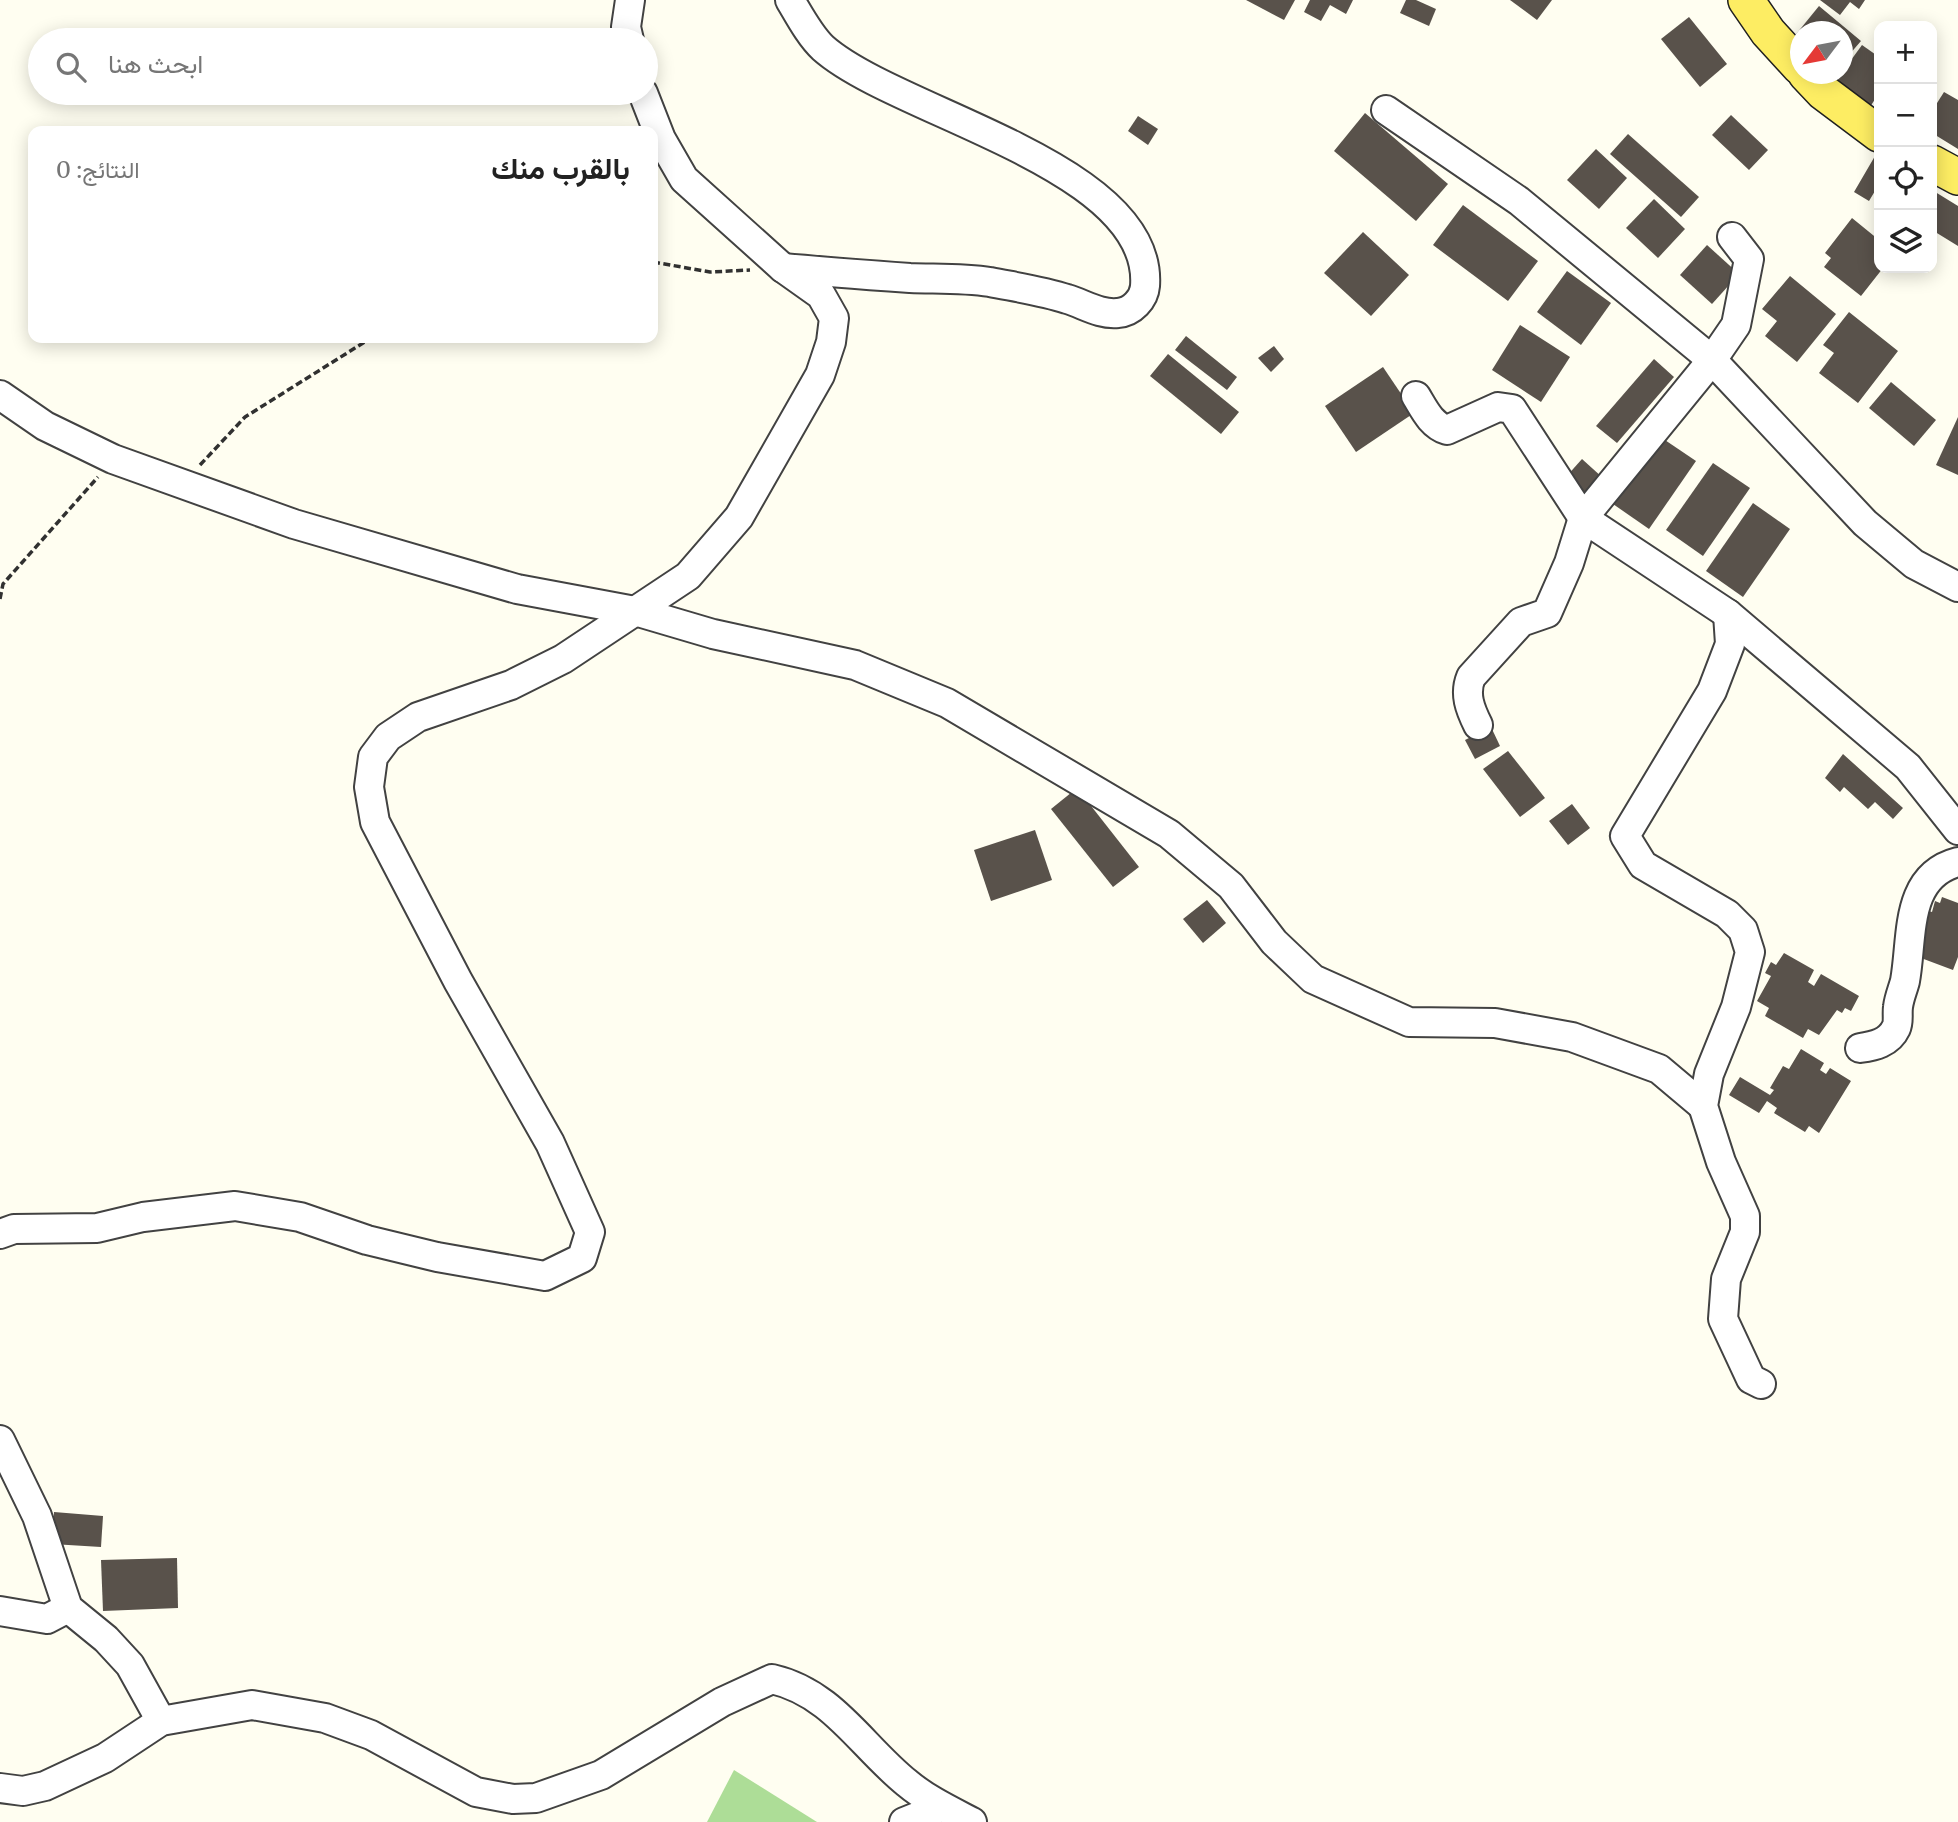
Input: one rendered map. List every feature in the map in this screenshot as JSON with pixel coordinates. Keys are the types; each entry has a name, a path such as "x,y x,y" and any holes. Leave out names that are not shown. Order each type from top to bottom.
{"main road":[{"path":"1745,0 1768,32 1790,55"},
{"path":"1815,84 1874,130"},
{"path":"1937,166 1958,177"}],"street":[{"path":"626,28 630,0"},
{"path":"783,268 986,282 1067,299 1101,312 1119,313 1132,309 1145,294 1146,271 1136,242 1118,214 1085,188 993,135 852,69 821,47 790,0"},
{"path":"648,105 656,126"},
{"path":"1386,110 1519,201 1712,360 1865,523 1914,564 1958,587"},
{"path":"0,1234 15,1229 97,1228 144,1217 234,1206 300,1217 367,1241 545,1276 582,1258 590,1233 550,1143 458,981 375,822 369,787 373,757 388,737 418,717 511,685 563,659 688,576 739,517 820,375 831,342 834,318 821,295 783,268 684,179 658,131"},
{"path":"1478,725 1468,699 1467,687 1471,677 1521,622 1547,612 1569,563 1583,518 1712,360 1736,325 1749,259 1732,237"},
{"path":"0,395 46,426 113,459 294,524 517,589 635,611 713,634 855,665 947,703 1169,834 1231,886 1274,942 1313,979 1409,1022 1494,1023 1572,1037 1659,1069 1703,1106"},
{"path":"1416,396 1429,418 1439,428 1447,430 1498,407 1512,409 1583,518 1728,614 1908,767 1958,830"},
{"path":"1728,614 1730,644 1712,691 1625,836 1643,865 1696,893 1727,914 1743,930 1750,952 1736,1007 1709,1074 1703,1106 1721,1161 1745,1216 1745,1232 1726,1279 1723,1319 1751,1379 1761,1384"},
{"path":"1860,1048 1887,1040 1897,1027 1905,979 1908,936 1923,885 1939,867 1958,862"},
{"path":"0,1440 37,1516 68,1608 106,1639 130,1665 161,1721"},
{"path":"0,1611 47,1619 68,1608"},
{"path":"0,1788 23,1791 45,1786 105,1758 161,1721 252,1705 325,1718 372,1735 476,1792 513,1799 536,1798 601,1775 722,1702 772,1679 806,1692 824,1703 907,1783 938,1805 972,1822"},
{"path":"904,1822 934,1810 938,1805"}],"path":[{"path":"658,263 710,272 783,268"},
{"path":"181,484 245,417 364,343"},
{"path":"0,599 3,584 113,459"}],"green space":[{"path":"734,1770 817,1822 707,1822"}],"building":[{"path":"1246,0 1295,0 1284,20"},
{"path":"1310,0 1353,0 1346,14 1330,5 1321,21 1304,12"},
{"path":"1406,0 1416,0 1436,9 1429,26 1400,13"},
{"path":"1510,0 1552,0 1537,20"},
{"path":"1820,0 1865,0 1859,9 1850,2 1840,15"},
{"path":"1819,6 1837,21 1807,21"},
{"path":"1689,17 1727,64 1700,87 1661,39"},
{"path":"1853,34 1861,41 1853,50"},
{"path":"1862,45 1874,53 1874,101 1870,107 1838,84 1853,84 1853,57"},
{"path":"1944,92 1958,100 1958,149 1937,136 1937,103"},
{"path":"1365,113 1448,184 1416,221 1334,151"},
{"path":"1731,115 1768,150 1749,170 1712,135"},
{"path":"1138,116 1158,129 1148,145 1128,131"},
{"path":"1628,134 1699,197 1681,217 1610,154"},
{"path":"1596,149 1627,178 1599,209 1567,180"},
{"path":"1874,158 1874,193 1869,201 1854,192"},
{"path":"1937,193 1958,206 1958,246 1937,233"},
{"path":"1654,199 1685,229 1658,258 1626,228"},
{"path":"1463,205 1538,261 1508,301 1433,245"},
{"path":"1852,218 1874,236 1874,273 1879,273 1861,296 1824,267 1831,258 1825,253"},
{"path":"1363,232 1409,275 1371,316 1324,273"},
{"path":"1707,245 1739,274 1712,304 1680,275"},
{"path":"1567,271 1611,303 1581,345 1537,312"},
{"path":"1790,276 1836,314 1797,362 1765,336 1777,321 1762,309"},
{"path":"1849,312 1898,351 1858,403 1819,373 1834,353 1823,345"},
{"path":"1520,325 1570,357 1541,402 1492,370"},
{"path":"1186,336 1237,377 1227,390 1175,350"},
{"path":"1274,346 1284,359 1271,372 1258,358"},
{"path":"1168,354 1239,412 1221,434 1150,376"},
{"path":"1654,359 1674,377 1617,443 1596,426"},
{"path":"1383,367 1414,413 1356,452 1325,406"},
{"path":"1891,382 1936,420 1914,446 1869,408"},
{"path":"1958,417 1958,475 1936,465"},
{"path":"1659,436 1696,461 1649,529 1613,504"},
{"path":"1582,459 1603,478 1585,496 1565,478"},
{"path":"1713,463 1750,488 1703,556 1666,530"},
{"path":"1753,503 1790,529 1743,597 1706,571"},
{"path":"1491,727 1500,746 1475,759 1465,740"},
{"path":"1508,751 1545,798 1520,817 1483,769"},
{"path":"1843,754 1903,808 1893,819 1875,802 1868,809 1844,787 1840,792 1825,778"},
{"path":"1077,788 1139,867 1113,887 1051,809"},
{"path":"1572,804 1590,828 1568,845 1549,821"},
{"path":"1035,830 1052,880 991,901 974,850"},
{"path":"1942,897 1958,903 1958,957 1953,970 1921,958 1924,949 1910,944 1926,910 1932,912 1935,901 1940,903"},
{"path":"1207,900 1226,923 1203,943 1183,919"},
{"path":"1784,953 1814,970 1808,982 1814,986 1821,974 1859,996 1851,1011 1845,1008 1842,1013 1837,1010 1819,1035 1808,1029 1803,1038 1765,1016 1769,1008 1757,1001 1771,976 1765,973 1771,962 1776,965"},
{"path":"1801,1049 1824,1063 1820,1070 1826,1074 1830,1068 1851,1081 1819,1133 1809,1126 1805,1132 1774,1113 1777,1108 1767,1101 1759,1113 1729,1095 1740,1077 1770,1095 1774,1090 1770,1088 1783,1066 1789,1069"},
{"path":"54,1512 103,1516 101,1547 52,1544"},
{"path":"177,1558 178,1608 103,1611 101,1560"}]}
